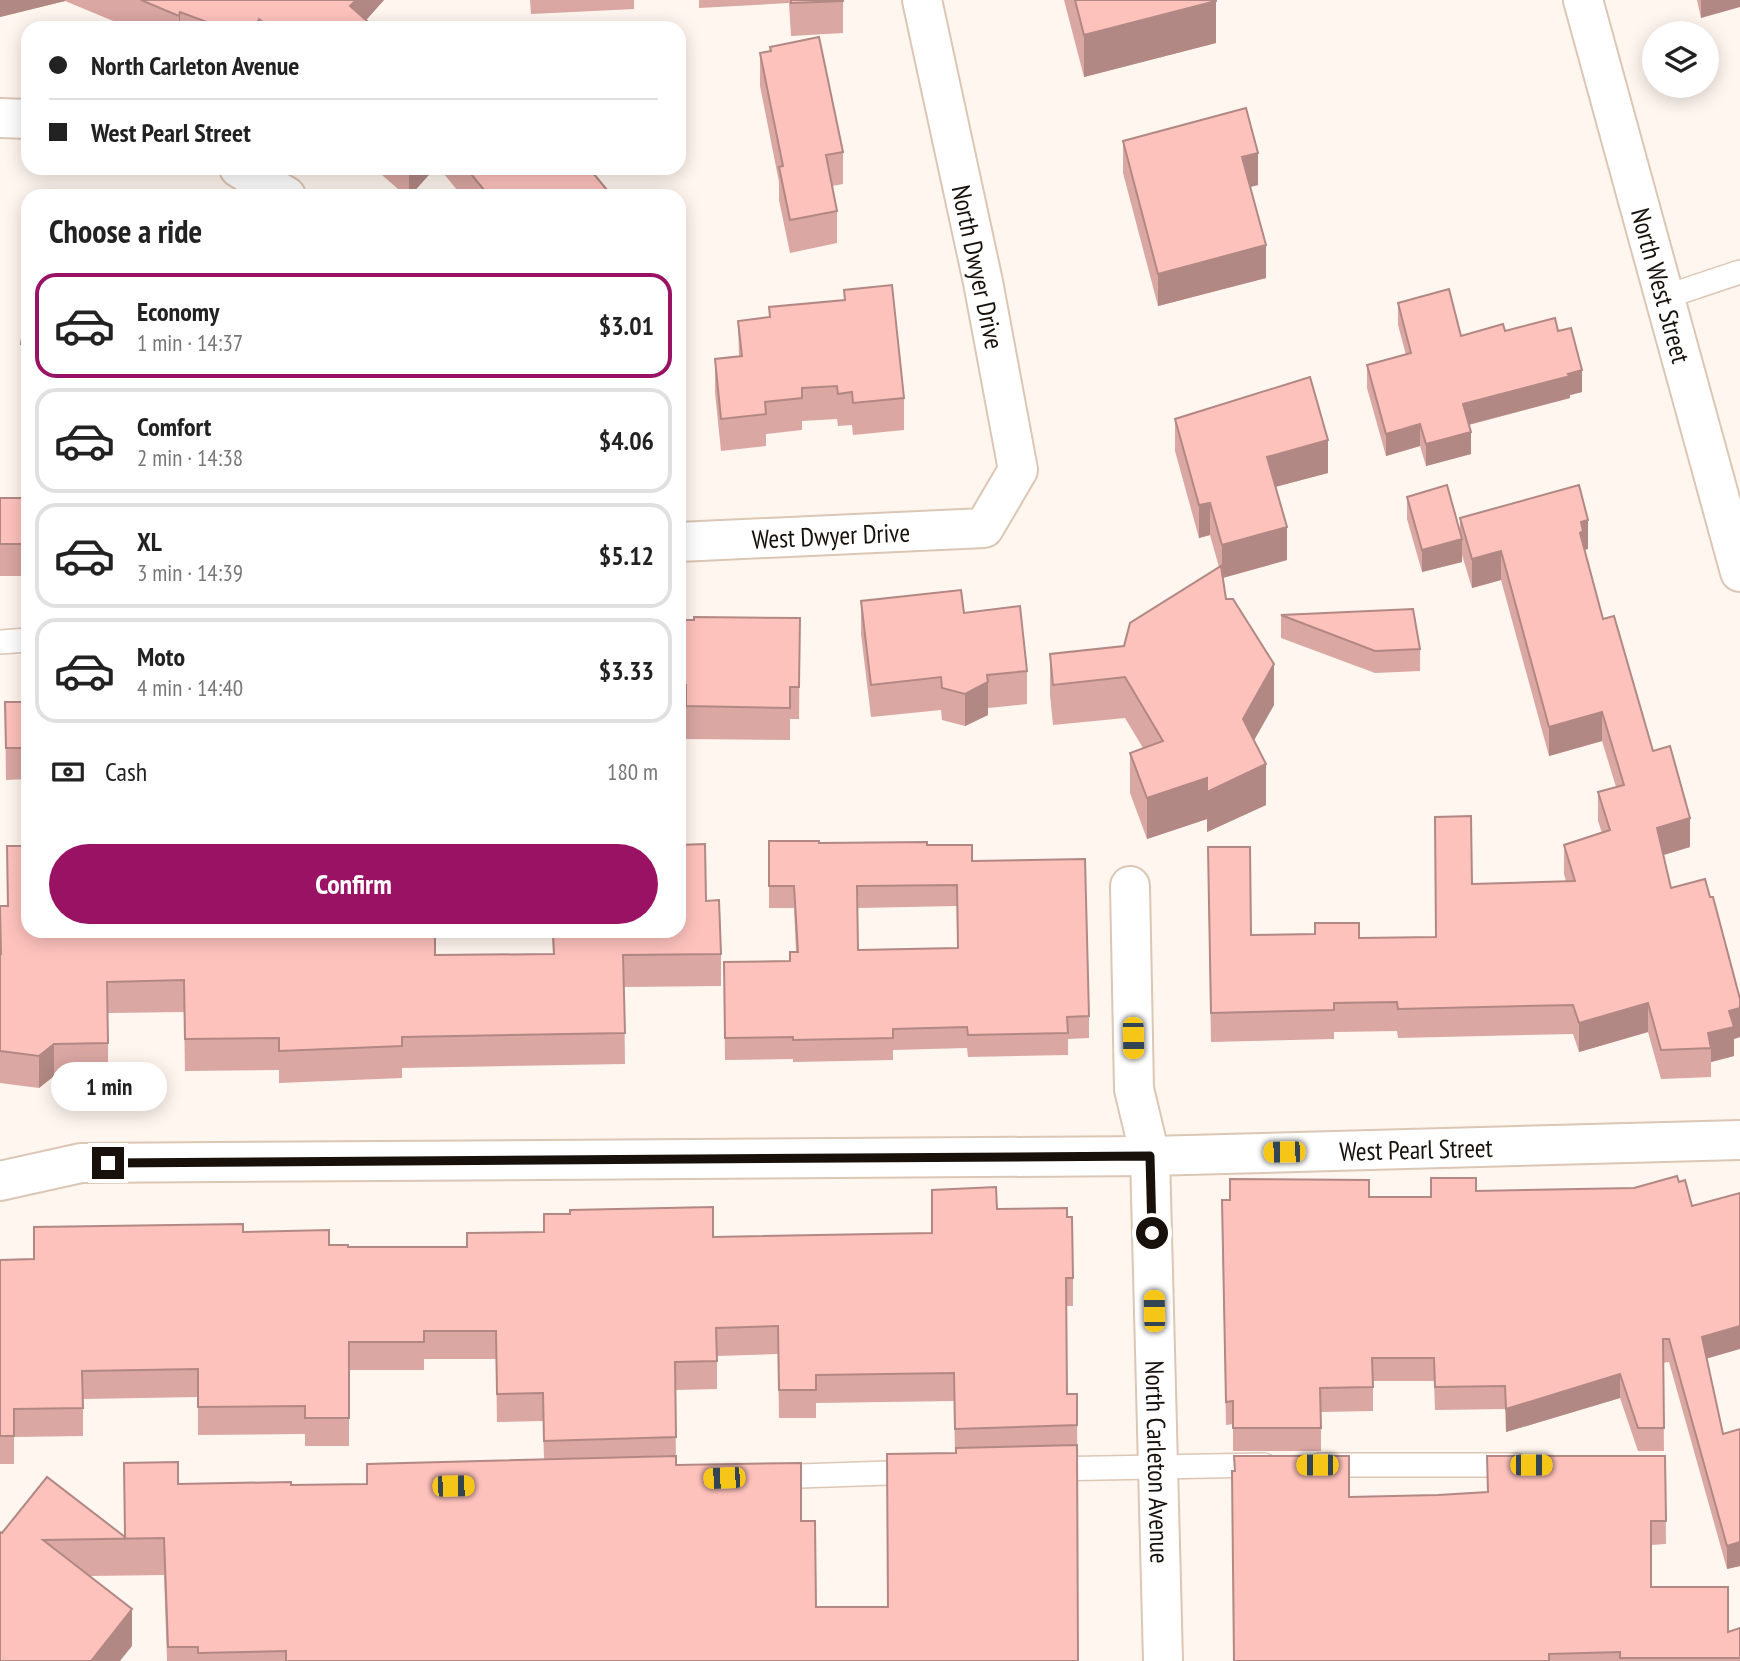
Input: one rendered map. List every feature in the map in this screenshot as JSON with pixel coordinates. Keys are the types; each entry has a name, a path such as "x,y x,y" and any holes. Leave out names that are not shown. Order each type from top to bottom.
{"street":[{"name":"North Dwyer Drive","path":"922,0 983,282 1018,470 984,528"},
{"name":"North West Street","path":"1583,0 1740,572"},
{"path":"0,118 21,119"},
{"path":"251,175 274,189"},
{"name":"West Dwyer Drive","path":"686,542 984,528"},
{"name":"North Carleton Avenue","path":"1130,886 1134,1089 1150,1156 1163,1661"},
{"name":"West Pearl Street","path":"0,1181 81,1163 1150,1156 1740,1140"}],"lane":[{"path":"1665,297 1740,272"},
{"path":"0,642 21,640"},
{"path":"1019,1469 1157,1465 1541,1465"},
{"path":"744,1478 936,1472"}],"building":[{"path":"141,0 356,0 350,6 367,21 204,21 180,12 179,16"},
{"path":"791,0 843,0 843,1 791,3"},
{"path":"1075,0 1216,0 1216,1 1084,35"},
{"path":"819,37 843,152 826,155 837,211 790,220 779,167 783,166 760,53 771,51 770,47"},
{"path":"1246,108 1258,153 1242,157 1266,245 1158,274 1123,141"},
{"path":"472,175 595,175 606,189 483,189"},
{"path":"892,285 904,398 853,403 852,392 838,394 837,386 802,388 802,398 765,402 766,414 721,419 715,359 742,356 738,321 770,317 769,307 845,300 844,290"},
{"path":"1449,289 1461,336 1503,324 1505,331 1555,318 1558,331 1571,328 1582,370 1568,374 1570,376 1463,404 1471,432 1426,444 1420,424 1386,434 1367,365 1411,353 1398,303"},
{"path":"1310,377 1328,440 1267,457 1287,527 1222,545 1210,503 1199,505 1175,419"},
{"path":"1447,485 1462,539 1422,550 1407,497"},
{"path":"1579,485 1588,520 1581,522 1583,531 1580,533 1603,619 1614,616 1653,751 1670,746 1690,818 1657,828 1671,888 1705,879 1710,897 1713,897 1740,999 1740,1008 1729,1011 1734,1027 1708,1033 1711,1048 1661,1050 1648,1003 1579,1023 1573,1005 1398,1009 1397,1002 1334,1003 1334,1010 1211,1013 1208,847 1250,847 1251,935 1315,934 1315,923 1359,923 1359,938 1436,937 1435,817 1471,816 1472,884 1575,881 1564,845 1610,830 1598,792 1624,785 1602,712 1549,727 1501,551 1472,559 1460,518"},
{"path":"0,498 21,498 21,544 0,544"},
{"path":"1221,566 1226,599 1233,599 1274,664 1243,719 1266,764 1207,792 1207,778 1147,798 1130,753 1163,741 1125,677 1053,685 1050,654 1124,646 1130,623"},
{"path":"961,590 964,613 1020,606 1027,671 987,675 988,682 965,694 942,688 941,677 871,685 861,601"},
{"path":"1413,609 1420,649 1375,651 1281,615"},
{"path":"694,617 800,618 799,687 790,687 790,708 686,706 686,620 694,620"},
{"path":"5,702 21,702 21,748 6,748"},
{"path":"769,841 927,842 927,845 972,845 972,861 1085,859 1089,1016 1067,1017 1068,1033 968,1035 967,1027 893,1029 893,1038 725,1038 724,962 790,961 790,952 798,952 794,886 769,886","holes":["957,885 958,948 858,950 857,886"]},
{"path":"705,844 706,901 719,900 721,954 623,955 625,1033 402,1037 402,1046 279,1051 279,1038 185,1039 184,980 107,982 108,1043 54,1044 39,1056 0,1051 0,906 8,906 7,846 21,846 21,938 435,938 435,955 554,954 553,938 686,938 686,845"},
{"path":"1677,1176 1679,1182 1685,1180 1692,1206 1740,1193 1740,1326 1702,1337 1723,1434 1740,1429 1740,1542 1727,1546 1669,1339 1663,1339 1664,1428 1638,1428 1620,1374 1506,1409 1505,1386 1435,1387 1434,1358 1372,1358 1373,1387 1320,1388 1321,1428 1233,1428 1233,1401 1226,1402 1222,1200 1230,1200 1230,1179 1369,1180 1369,1197 1431,1197 1431,1178 1476,1178 1476,1191 1634,1188"},
{"path":"996,1187 997,1209 1067,1208 1067,1217 1072,1217 1073,1278 1066,1278 1067,1394 1077,1394 1077,1425 955,1429 954,1373 816,1375 816,1390 779,1390 778,1326 716,1328 717,1361 675,1362 676,1437 544,1441 543,1393 497,1394 496,1331 424,1331 424,1342 349,1342 349,1418 305,1418 305,1406 198,1407 198,1369 82,1371 83,1408 14,1409 14,1436 0,1436 0,1260 34,1259 34,1227 243,1224 243,1232 329,1230 329,1245 348,1247 467,1247 467,1233 544,1232 544,1214 570,1214 570,1210 713,1207 713,1237 932,1233 932,1190"},
{"path":"1077,1445 1078,1661 286,1661 286,1651 198,1653 198,1647 168,1647 164,1538 43,1540 132,1609 91,1661 0,1661 0,1532 2,1533 47,1477 125,1537 124,1463 178,1462 178,1484 291,1482 291,1485 367,1484 367,1464 676,1456 676,1465 801,1463 801,1521 815,1521 816,1607 888,1607 887,1454 956,1453 956,1448"},
{"path":"1234,1456 1349,1456 1349,1497 1488,1492 1487,1456 1665,1456 1666,1521 1651,1521 1651,1587 1728,1587 1728,1632 1740,1628 1740,1658 1620,1658 1620,1652 1549,1654 1549,1661 1234,1661"}],"route":[{"path":"108,1163 1150,1156 1152,1233"}]}
